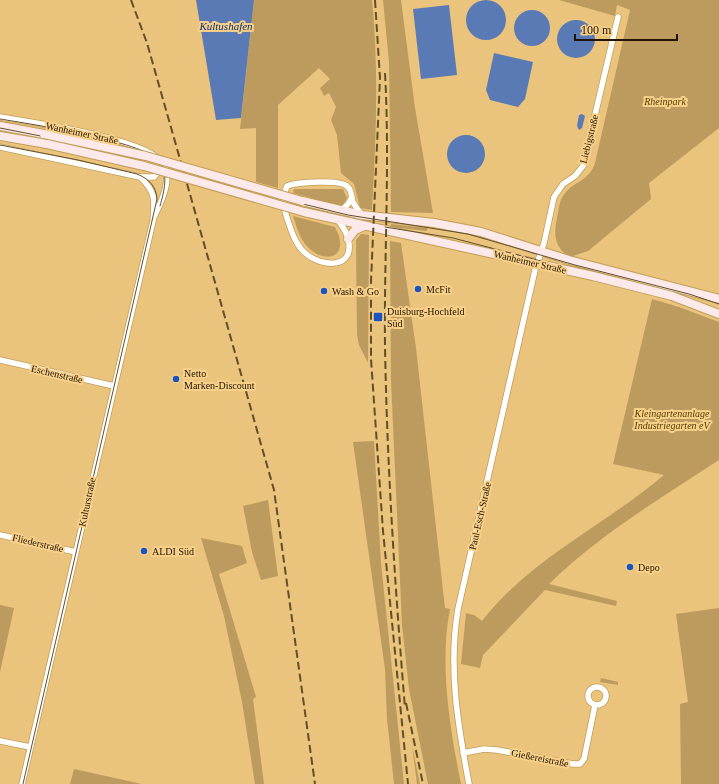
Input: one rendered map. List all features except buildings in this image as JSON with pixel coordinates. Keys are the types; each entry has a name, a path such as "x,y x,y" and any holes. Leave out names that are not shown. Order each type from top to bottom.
{"street":[{"name":"Liebigstraße","path":"542,250 554,197 563,184 575,176 583,166 618,17"},
{"name":"Wanheimer Straße","path":"0,117 85,133 136,146 148,151 161,160"},
{"name":"Wanheimer Straße","path":"0,126 146,156 341,211 460,227 503,238 607,271 719,299"},
{"name":"Wanheimer Straße","path":"0,136 47,144 144,166 304,212 538,263 672,296 719,314"},
{"path":"0,147 140,177 152,177 157,175 161,169 161,160"},
{"path":"153,221 167,182 166,169 161,160"},
{"path":"140,177 149,185 153,193 153,221"},
{"path":"338,220 348,239 347,256 339,263 327,264 306,254 292,233 286,214 285,191 287,186 296,182 339,183 347,186 362,215"},
{"path":"341,211 352,197"},
{"name":"Kulturstraße","path":"22,784 153,221"},
{"path":"348,239 355,230 364,226"},
{"name":"Paul-Esch-Straße","path":"469,784 455,700 454,653 456,622 542,250"},
{"name":"Eschenstraße","path":"0,360 114,386"},
{"name":"Fliederstraße","path":"0,534 76,552"},
{"name":"Gießereistraße","path":"463,753 484,749 497,750 580,764 584,759 595,705"},
{"path":"0,741 30,747"}],"green space":[{"path":"254,0 372,0 376,53 376,131 372,210 360,208 354,184 341,173 337,135 331,120 336,107 329,93 324,96 320,88 330,79 319,68 278,105 278,188 256,182 256,128 240,129"},
{"path":"383,0 401,0 415,108 433,213 391,212 389,62"},
{"name":"Rheinpark","path":"559,0 719,0 719,128 649,183 651,199 588,251 570,257 564,253 557,243 555,232 559,205 565,193 589,174 595,163 630,10 617,5 615,16"},
{"path":"294,189 343,189 347,198 343,205 335,205 293,193"},
{"path":"305,206 371,221 371,223 305,208"},
{"path":"293,216 335,227 340,246 338,252 333,256 327,257 312,251 301,238"},
{"path":"391,224 427,228 427,231 391,227"},
{"path":"361,234 369,235 368,363 359,345 357,335 356,240"},
{"path":"390,241 401,243 416,348 445,608 450,609 446,652 447,696 461,784 428,784 409,689 402,625 391,380"},
{"name":"Kleingartenanlage Industriegarten eV","path":"652,299 719,322 719,460 609,533 568,566 549,584 617,601 616,606 545,590 483,655 480,668 461,664 466,613 474,615 482,621 501,599 545,561 664,475 613,464"},
{"path":"374,441 381,563 404,784 394,784 387,719 385,669 353,442"},
{"path":"268,500 278,576 261,580 252,552 243,506"},
{"path":"201,538 242,546 247,563 219,574 256,697 253,699 264,784 255,784 242,702 224,616"},
{"path":"0,605 14,608 0,672"},
{"path":"719,608 719,784 681,784 680,704 688,702 676,614"},
{"path":"601,678 618,682 618,685 600,682"},
{"path":"412,745 420,784 417,784"},
{"path":"74,769 142,784 70,784"}],"water":[{"name":"Kultushafen","path":"196,0 254,0 241,118 216,120"},
{"path":"486,0 494,2 500,6 504,12 506,20 504,28 500,34 494,38 486,40 478,38 472,34 468,28 466,20 468,12 472,6 478,2"},
{"path":"449,5 457,75 421,79 413,9"},
{"path":"536,10 545,15 549,21 549,35 545,41 536,46 528,46 519,41 515,35 514,24 519,15 525,11"},
{"path":"572,20 580,20 587,23 592,28 595,39 592,50 587,55 580,58 572,58 565,55 560,50 557,43 557,35 560,28 565,23"},
{"path":"494,53 533,62 525,99 518,107 490,100 486,90"},
{"path":"582,114 585,116 582,128 579,130 577,126 579,115"},
{"path":"466,135 479,141 485,154 479,167 466,173 453,167 447,154 453,141"}],"tram line":[{"path":"0,119 85,134 110,140 149,154 159,161 164,171 165,183 160,206"},
{"path":"0,128 145,159 303,204 348,215 468,234 575,265 689,294 719,304"},
{"path":"0,145 78,160 137,174 145,178 151,184 155,190 157,199 23,784"},
{"path":"385,227 453,238 541,261"}],"railway":[{"path":"131,0 147,43 274,490 315,784"},
{"path":"375,0 380,78 371,281 371,359 383,531 408,784"},
{"path":"385,73 387,141 385,311 386,390 392,526 405,708"},
{"path":"406,703 423,784"}],"place":[{"name":"McFit","path":"418,289"},
{"name":"Wash & Go","path":"324,291"},
{"name":"Duisburg-Hochfeld Süd","path":"378,317"},
{"name":"Netto Marken-Discount","path":"176,379"},
{"name":"ALDI Süd","path":"144,551"},
{"name":"Depo","path":"630,567"}]}
